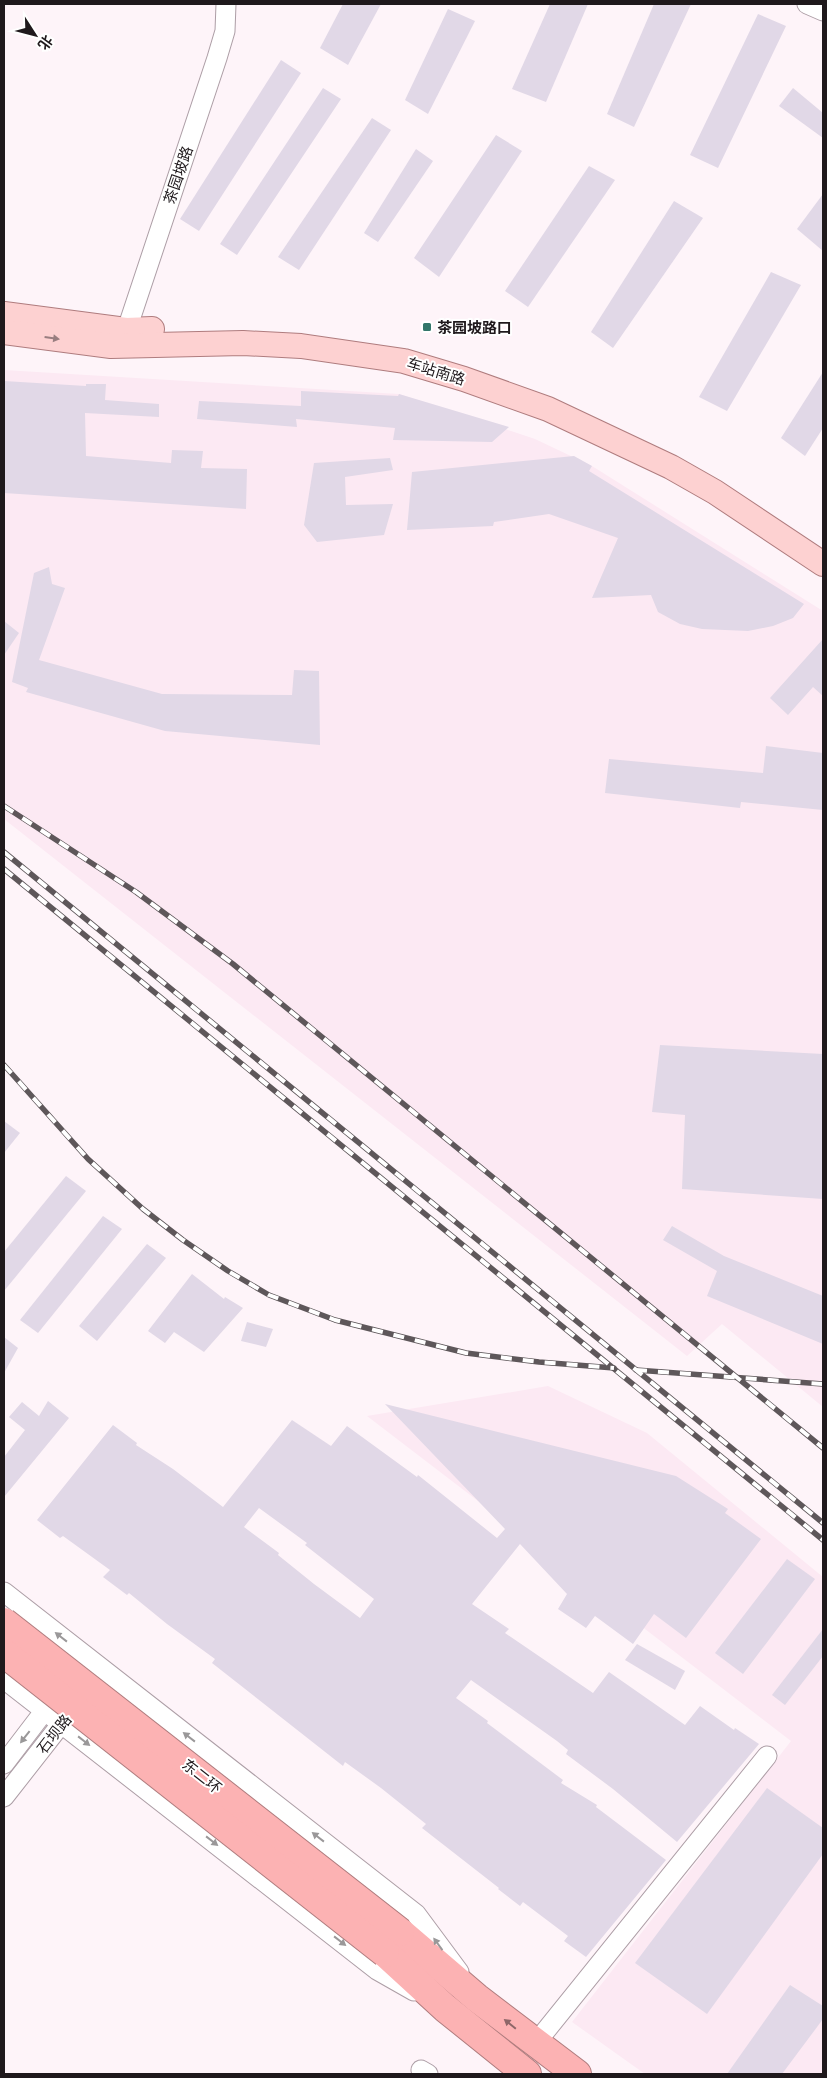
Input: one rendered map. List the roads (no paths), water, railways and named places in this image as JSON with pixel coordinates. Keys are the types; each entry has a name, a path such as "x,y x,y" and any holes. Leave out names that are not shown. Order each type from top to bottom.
{"highway":[{"name":"东二环","path":"4,1622 392,1942"},
{"name":"东二环","path":"4,1653 392,1942"},
{"path":"392,1942 477,1998 535,2044 577,2074"},
{"path":"392,1942 445,2008 521,2072"}],"main road":[{"name":"车站南路","path":"4,314 124,338 301,346 404,361 464,379 548,409 671,467 715,492 823,564"},
{"name":"车站南路","path":"4,332 111,346 124,338 172,328 304,330 409,347 469,366 550,396 679,457 721,482 823,549"}],"street":[{"name":"茶园坡路","path":"124,338 217,58 225,31 226,4"},
{"path":"807,4 823,11"},
{"path":"4,1592 416,1914 477,1998"},
{"name":"石坝路","path":"4,1764 86,1656"},
{"name":"石坝路","path":"4,1798 105,1671"},
{"path":"4,1679 377,1970 445,2008"},
{"path":"535,2044 766,1756"}],"railway":[{"path":"4,806 136,892 233,964 823,1448"},
{"path":"4,852 823,1523"},
{"path":"4,869 823,1540"},
{"path":"4,1065 88,1159 143,1209 228,1271 269,1295 335,1320 466,1353 539,1362 614,1368"},
{"path":"636,1370 823,1384"}],"place":[{"name":"茶园坡路口","path":"427,327"}]}
